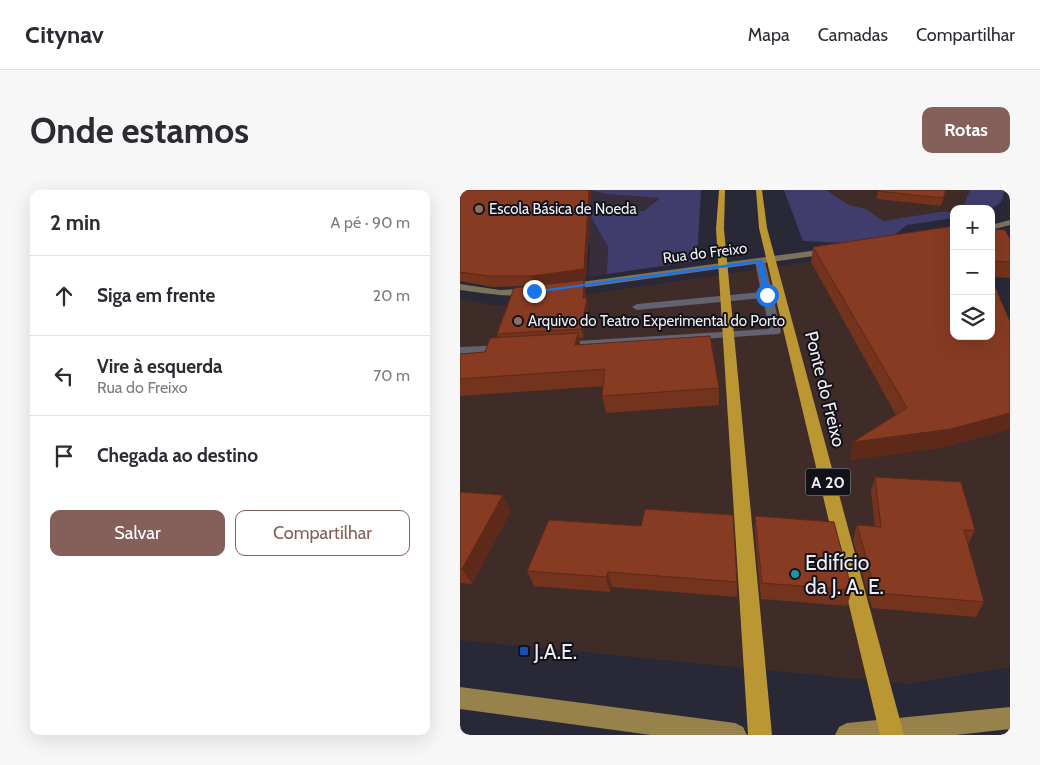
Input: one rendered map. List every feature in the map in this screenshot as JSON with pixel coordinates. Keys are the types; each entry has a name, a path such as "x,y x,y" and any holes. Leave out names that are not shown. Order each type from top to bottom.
{"highway":[{"name":"Ponte do Freixo","path":"759,190 763,228 892,735"},
{"path":"721,192 720,229 760,735"}],"main road":[{"path":"995,227 1010,222"},
{"name":"Rua do Freixo","path":"460,287 500,293 548,289 846,249"},
{"path":"460,698 735,735"},
{"path":"847,735 1010,718"}],"lane":[{"path":"549,345 775,332 760,262"},
{"path":"637,307 767,295"},
{"path":"460,351 519,347"}],"shaded area":[{"path":"482,190 590,190 606,194 660,197 644,211 587,211 608,247 607,274 589,277 590,245 460,231"},
{"path":"590,190 701,190 697,261 607,274 608,247 587,210 644,211 660,198 606,194"},
{"path":"784,190 826,190 849,205 866,209 883,221 950,212 950,219 907,225 889,239 845,243 803,241"},
{"path":"826,190 970,190 964,205 950,205 950,212 883,222 866,209 849,205"},
{"path":"970,190 1004,190 1003,198 995,207 995,205 964,205"},
{"path":"941,242 950,307 950,340 995,340 1010,354 1010,667 907,684 460,640 460,299 493,305 522,304"}],"building":[{"path":"460,190 589,190 584,269 531,276 489,276 460,272"},
{"path":"879,190 946,190 943,198"},
{"path":"950,227 950,340 995,340 995,286 1010,322 1010,413 951,429 853,442 907,408 813,247"},
{"path":"995,229 1005,230 1010,239 1010,262 995,261"},
{"path":"584,280 583,298 587,298 581,329 497,334 514,288"},
{"path":"578,333 575,345 710,336 719,388 602,396 605,369 460,379 460,354 485,352 490,338"},
{"path":"875,477 961,482 975,530 964,530 984,602 876,593 857,525 881,527"},
{"path":"460,492 503,495 462,569 460,569"},
{"path":"645,509 733,515 737,582 608,572 606,577 527,571 549,520 641,526"},
{"path":"755,516 834,522 852,590 762,583"}],"place":[{"name":"Escola Básica de Noeda","path":"479,209"},
{"name":"Arquivo do Teatro Experimental do Porto","path":"518,321"},
{"name":"Edifício da J. A. E.","path":"795,574"},
{"name":"J.A.E.","path":"524,651"}],"route":[{"path":"534,291 760,262 767,295"}]}
